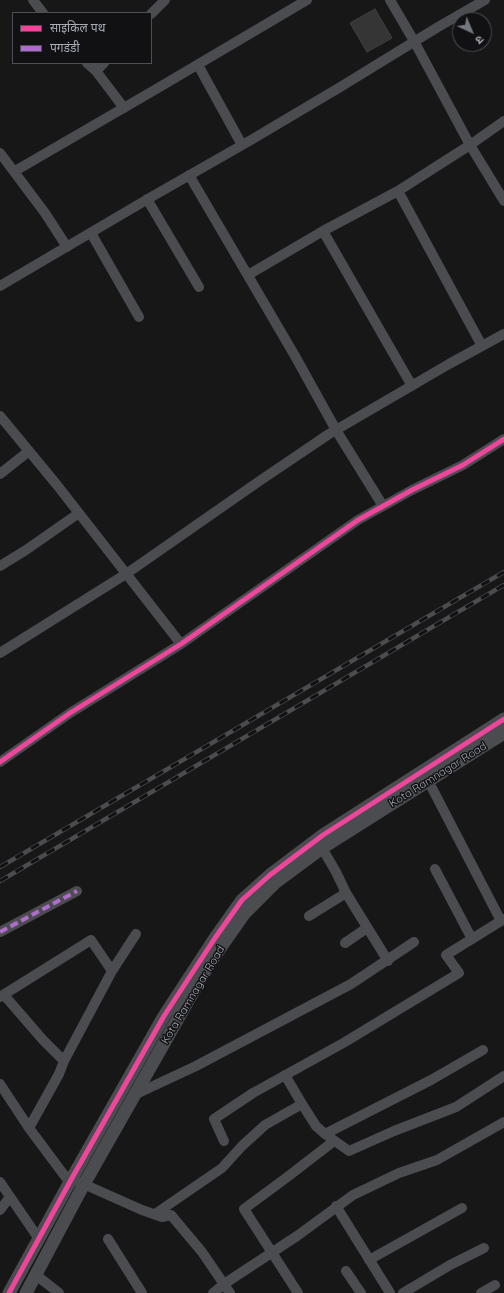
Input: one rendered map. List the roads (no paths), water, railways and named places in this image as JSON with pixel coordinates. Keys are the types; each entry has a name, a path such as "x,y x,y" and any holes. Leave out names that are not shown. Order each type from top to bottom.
{"street":[{"path":"33,0 42,12"},
{"path":"152,13 165,0"},
{"path":"15,171 198,65 306,0"},
{"path":"390,0 414,41 470,145 504,202"},
{"path":"0,286 242,145 485,0"},
{"path":"88,64 96,71 124,108"},
{"path":"96,71 103,64"},
{"path":"198,65 242,145"},
{"path":"248,275 323,231 398,191 470,145 504,121"},
{"path":"0,153 15,171 67,247"},
{"path":"189,175 336,430 383,506"},
{"path":"398,191 482,346"},
{"path":"147,199 199,287"},
{"path":"323,231 412,386"},
{"path":"91,233 139,317"},
{"path":"0,653 126,574 258,482 336,430 504,334"},
{"path":"0,416 79,513 181,644"},
{"path":"0,762 70,713 181,644 358,520 462,465 504,439"},
{"path":"0,474 29,451"},
{"path":"0,566 79,513"},
{"path":"9,1293 164,1016 215,938 242,900 270,875 323,835 504,719"},
{"name":"Kota Ramnagar Road","path":"26,1293 84,1184 209,964 244,914 276,882 322,848 504,733"},
{"path":"224,1141 214,1119 253,1093 345,1042 459,973 446,955 503,920 432,788"},
{"path":"322,848 346,893 388,961"},
{"path":"435,869 472,939"},
{"path":"0,932 77,891"},
{"path":"309,916 346,893"},
{"path":"345,943 367,928"},
{"path":"29,1128 59,1074 64,1060 112,971 136,934"},
{"path":"64,1060 42,1040 2,996 91,940 112,971"},
{"path":"134,1095 196,1066 351,984 388,961 414,942"},
{"path":"325,1134 424,1084 483,1050"},
{"path":"285,1075 316,1126 349,1151 394,1131 456,1107 504,1076"},
{"path":"0,1084 29,1128 71,1180 162,1217 171,1215 202,1252 230,1293"},
{"path":"155,1214 222,1168 242,1146 265,1125 302,1104"},
{"path":"213,1293 353,1195 399,1173 437,1160 504,1122"},
{"path":"298,1293 244,1209 334,1141"},
{"path":"0,1182 40,1238"},
{"path":"0,1210 10,1197"},
{"path":"336,1206 390,1293"},
{"path":"369,1260 462,1208"},
{"path":"108,1239 142,1293"},
{"path":"403,1293 450,1265 484,1248"},
{"path":"346,1271 361,1293"},
{"path":"36,1275 59,1293"},
{"path":"481,1293 495,1285"}],"railway":[{"path":"0,867 504,572"},
{"path":"0,881 504,585"}]}
